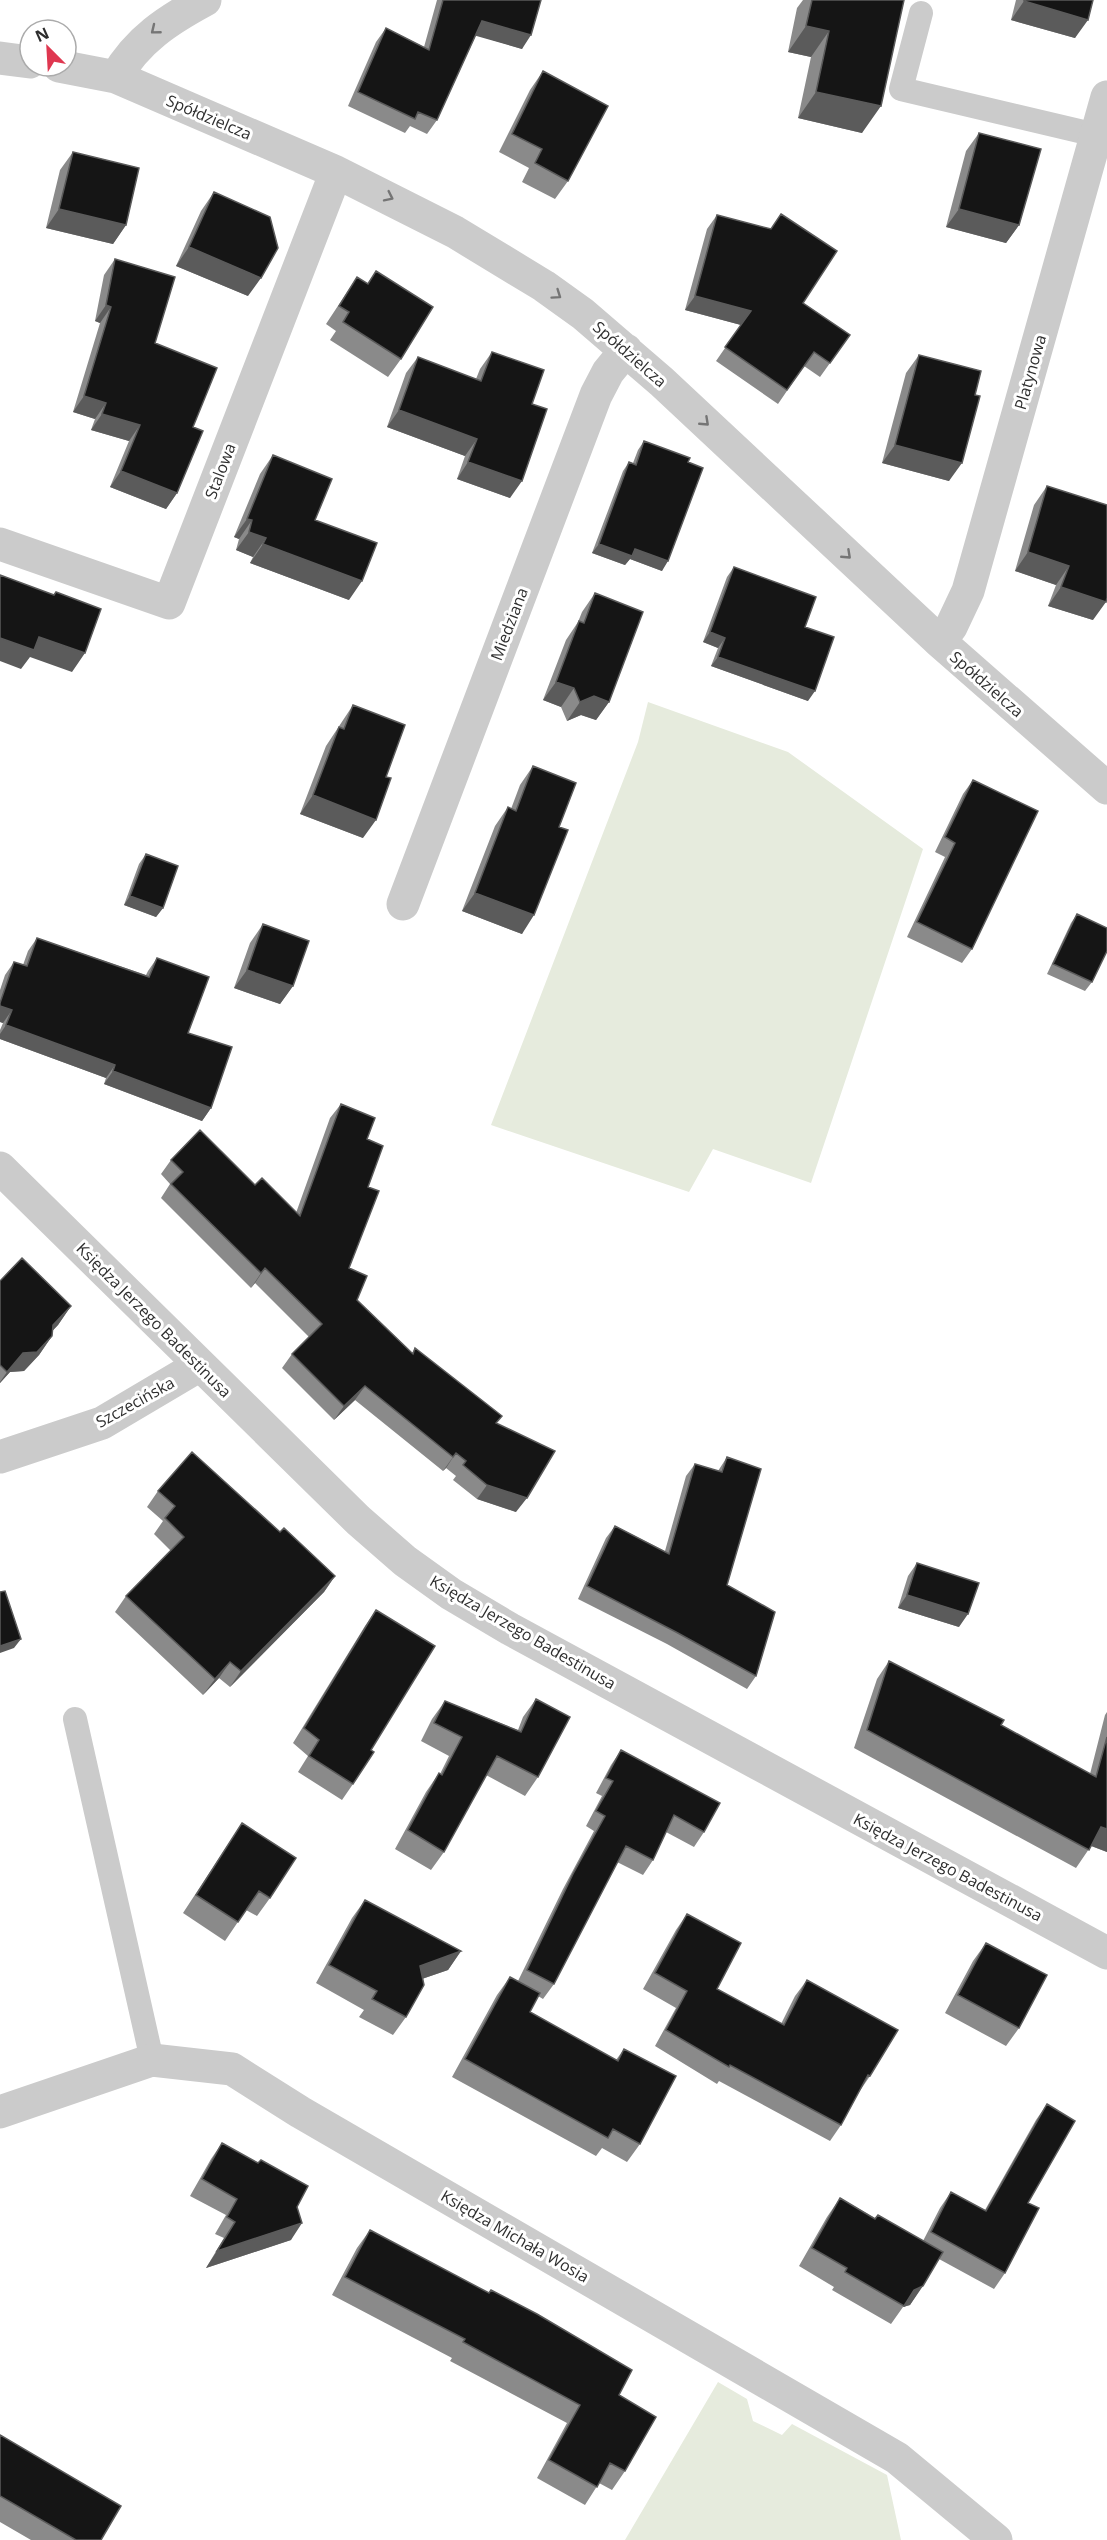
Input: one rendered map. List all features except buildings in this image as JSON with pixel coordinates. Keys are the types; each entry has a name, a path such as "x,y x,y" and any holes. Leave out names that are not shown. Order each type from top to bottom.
{"street":[{"path":"116,78 127,58 142,41 163,24 206,0"},
{"path":"0,58 18,60"},
{"name":"Spółdzielcza","path":"78,70 116,78 336,172 406,206 498,257 583,314 626,350 938,640 1107,788"},
{"name":"Platynowa","path":"938,640 951,627 968,591 1107,97"},
{"name":"Stalowa","path":"0,544 169,603 336,172"},
{"name":"Miedziana","path":"403,904 596,395 608,372 626,350"},
{"name":"Księdza Jerzego Badestinusa","path":"0,1168 358,1520 405,1561 451,1594 531,1640 1107,1953"},
{"name":"Szczecińska","path":"0,1457 102,1423 200,1365"},
{"name":"Księdza Michała Wosia","path":"0,2112 152,2060 232,2069 300,2112 897,2458 996,2540"}],"lane":[{"path":"921,13 901,89 1096,135"},
{"path":"75,1719 152,2060"}],"shaded area":[{"path":"648,702 788,752 923,849 811,1183 713,1149 689,1192 491,1125 638,742"},
{"path":"718,2382 747,2399 753,2421 782,2435 792,2424 887,2475 901,2540 625,2540"}]}
